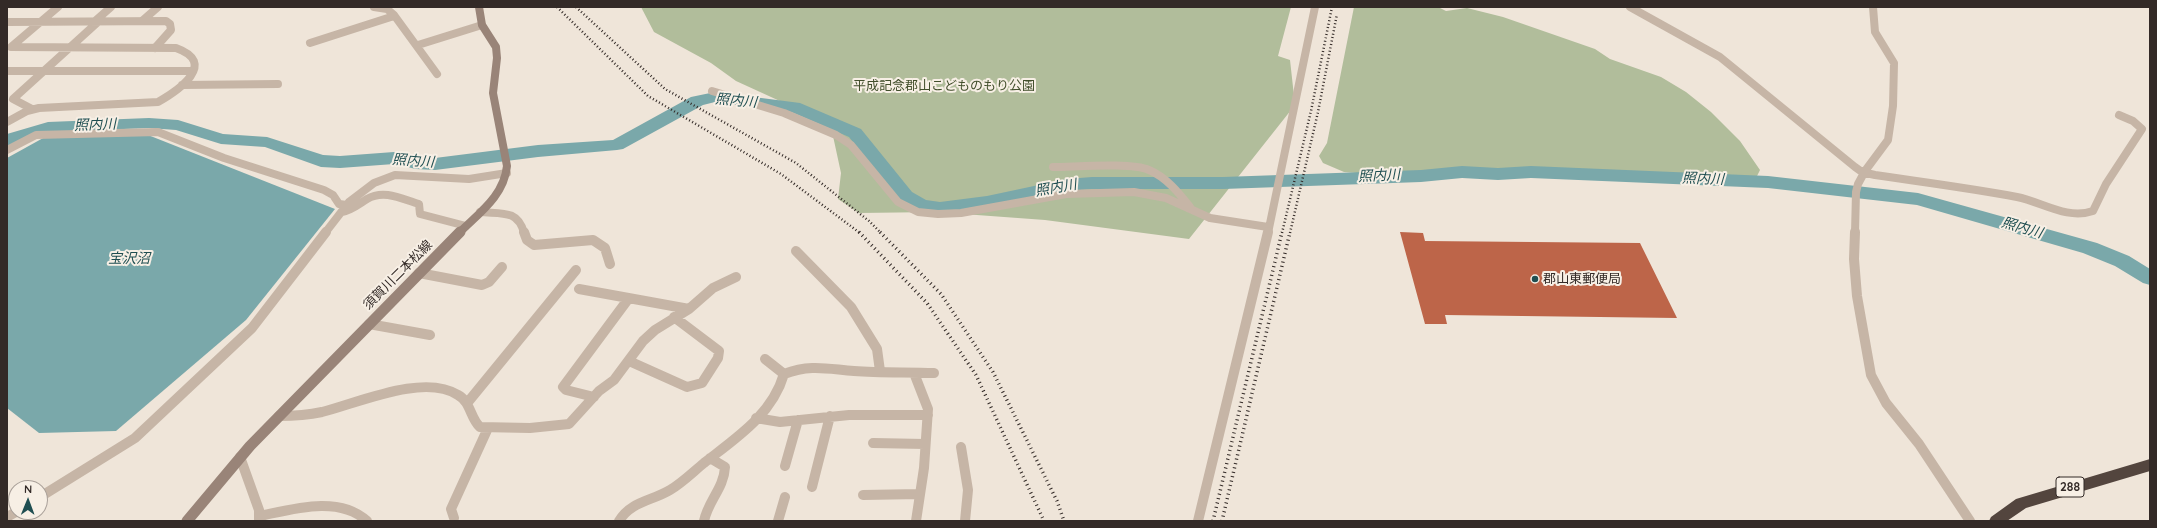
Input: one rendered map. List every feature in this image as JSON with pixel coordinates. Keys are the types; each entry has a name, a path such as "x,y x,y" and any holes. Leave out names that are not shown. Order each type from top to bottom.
{"highway":[{"name":"288","path":"1996,521 2021,503 2150,465"}],"main road":[{"path":"479,7 478,11 482,25 496,47 497,58 493,93 505,152 507,170"},
{"name":"須賀川二本松線","path":"187,521 240,457 480,212 498,192 507,170"}],"street":[{"path":"7,122 32,109 53,106 148,104 166,97 182,85 193,71 195,66 193,58 187,52 176,48 11,47 58,7"},
{"path":"32,109 10,99 44,71 111,7"},
{"path":"142,21 158,7"},
{"path":"374,7 385,8 394,16 418,46 426,61 437,74"},
{"path":"1198,521 1244,341 1268,227 1290,136 1315,7"},
{"path":"1630,7 1720,57 1855,167 1865,173 2018,197 2068,213 2087,213 2095,208 2106,184 2142,129 2133,121 2119,115"},
{"path":"1873,7 1873,25 1882,44 1889,53 1895,69 1889,139 1858,184 1856,192 1854,259 1857,296 1871,375 1886,403 1919,444 1970,521"},
{"path":"310,43 394,16"},
{"path":"7,22 166,22 171,26 167,35 155,48"},
{"path":"418,46 482,25"},
{"path":"7,71 193,71"},
{"path":"182,85 278,84"},
{"path":"712,91 816,124 833,133 851,145 898,202 918,212 938,214 961,213 1066,194 1134,192 1157,195 1190,208 1210,218 1268,227"},
{"path":"7,150 36,135 158,132 224,158 324,190 333,195 344,209"},
{"path":"1053,167 1118,166 1147,169 1159,175 1176,190 1190,208"},
{"path":"48,492 134,438 252,328 344,209 374,183 395,175 478,179 507,170"},
{"path":"344,209 356,207 373,196 394,196 419,204 420,214 466,226"},
{"path":"480,212 508,215 517,218 520,221 525,238 529,244 534,245 593,240 605,248 610,264"},
{"path":"796,251 852,307 876,349 880,371"},
{"path":"419,273 482,285 490,282 502,267"},
{"path":"468,402 576,270"},
{"path":"279,416 317,412 377,396 429,386 452,390 468,402 477,426 488,428 564,426 577,418 594,397 605,386 614,380 655,330 689,309 713,288 736,278"},
{"path":"579,289 689,309"},
{"path":"594,397 566,390 563,387 629,298"},
{"path":"629,361 687,387 702,383 718,358 719,351 674,317"},
{"path":"369,324 430,335"},
{"path":"765,359 784,374"},
{"path":"619,521 632,508 669,490 744,432 775,398 784,374 800,368 815,367 852,371 934,373"},
{"path":"914,373 925,398 928,414 926,444 916,521"},
{"path":"756,418 769,422 830,416 928,414"},
{"path":"812,487 830,416"},
{"path":"785,466 798,420"},
{"path":"454,518 451,509 488,428"},
{"path":"873,443 926,444"},
{"path":"960,447 968,490 965,521"},
{"path":"240,457 259,518 291,510 330,507 356,510 363,515 366,521"},
{"path":"704,521 707,508 719,491 726,471 722,464 710,458"},
{"path":"863,495 920,494"},
{"path":"778,521 785,497"}],"green space":[{"name":"平成記念郡山こどものもり公園","path":"641,7 1291,7 1278,56 1290,60 1295,105 1189,239 1045,220 936,212 859,213 838,199 841,173 833,136 817,118 736,81 711,63 654,32"},
{"path":"1354,7 1438,7 1446,11 1467,8 1503,17 1595,49 1610,59 1661,77 1686,92 1711,112 1740,141 1760,170 1755,180 1674,174 1534,168 1395,176 1344,172 1323,163 1319,156 1327,143"}],"water":[{"name":"宝沢沼","path":"148,135 335,209 246,320 116,431 39,433 7,408 7,158 45,137"}],"building":[{"name":"郡山東郵便局","path":"1400,232 1423,233 1425,241 1640,243 1677,318 1445,315 1447,324 1425,324"}],"waterway":[{"name":"照内川","path":"7,141 22,134 48,127 149,123 178,125 221,139 267,142 321,161 340,162 394,158 416,163 435,164 478,160 538,151 617,145 697,101 715,97 751,103 794,107 855,133 905,196 922,206 940,208 987,202 1067,185 1092,183 1223,183 1421,176 1462,172 1498,174 1531,172 1768,182 1918,199 2090,248 2122,261 2150,278"}],"railway":[{"path":"557,7 648,96 781,174 860,233"},
{"path":"576,7 665,89 796,163 869,221 880,232"},
{"path":"1282,233 1311,111 1332,7"},
{"path":"1290,233 1318,112 1337,14"},
{"path":"880,232 941,294 993,372 1057,501 1064,521"},
{"path":"1213,521 1282,232"},
{"path":"1222,521 1290,232"},
{"path":"860,233 927,303 976,375 1044,521"}],"place":[{"name":"郡山東郵便局","path":"1535,279"}]}
